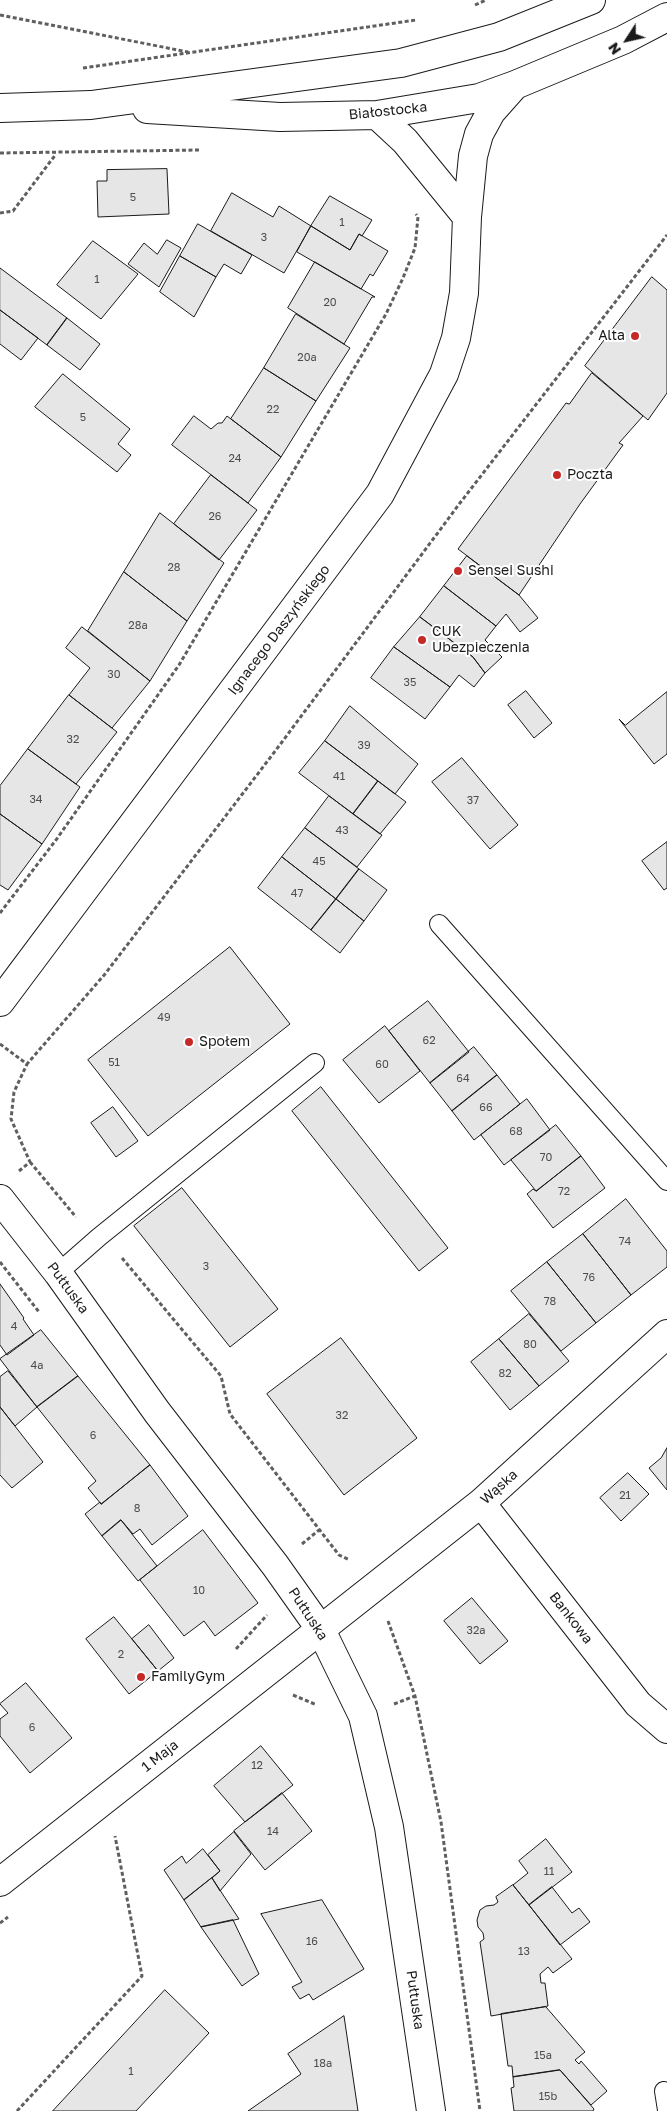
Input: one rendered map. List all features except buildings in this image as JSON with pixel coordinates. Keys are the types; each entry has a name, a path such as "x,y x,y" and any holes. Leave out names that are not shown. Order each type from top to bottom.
{"street":[{"name":"Białostocka","path":"91,105 401,63 499,37 591,0"},
{"name":"Białostocka","path":"0,108 91,105 280,117 377,115 479,98 623,40 667,16"},
{"name":"Ignacego Daszyńskiego","path":"0,1002 380,494 444,374 456,338 464,293 467,217 473,156 479,134 491,112 515,85"},
{"path":"377,115 405,141 467,217"},
{"name":"Pułtuska","path":"0,1199 58,1273 158,1412 275,1565 321,1630 363,1716 389,1827 431,2111"},
{"name":"Wąska","path":"321,1630 481,1503 667,1334"},
{"name":"Bankowa","path":"481,1503 638,1704 667,1728"},
{"name":"1 Maja","path":"0,1882 321,1630"}],"lane":[{"path":"439,924 667,1181"},
{"path":"58,1273 99,1237 315,1063"},
{"path":"664,2091 667,2110"}],"path":[{"path":"468,8 486,0"},
{"path":"0,15 193,52"},
{"path":"75,69 420,20"},
{"path":"0,153 56,154 202,150"},
{"path":"0,213 13,211 56,154"},
{"path":"0,913 56,840 179,665 386,314 415,248 418,218 414,208"},
{"path":"319,1530 230,1414 221,1376 110,1244 83,1225 30,1162 11,1119 14,1092 27,1064 111,966 276,750 460,503 667,235"},
{"path":"0,1044 27,1064"},
{"path":"15,1174 30,1162"},
{"path":"415,1696 441,1822 480,2111"},
{"path":"17,2111 142,1976 114,1830"}],"place":[{"name":"Alta","path":"635,336"},
{"name":"Poczta","path":"557,475"},
{"name":"Sensei Sushi","path":"458,571"},
{"name":"CUK Ubezpieczenia","path":"422,640"},
{"name":"Społem","path":"189,1042"},
{"name":"FamilyGym","path":"141,1677"}]}
